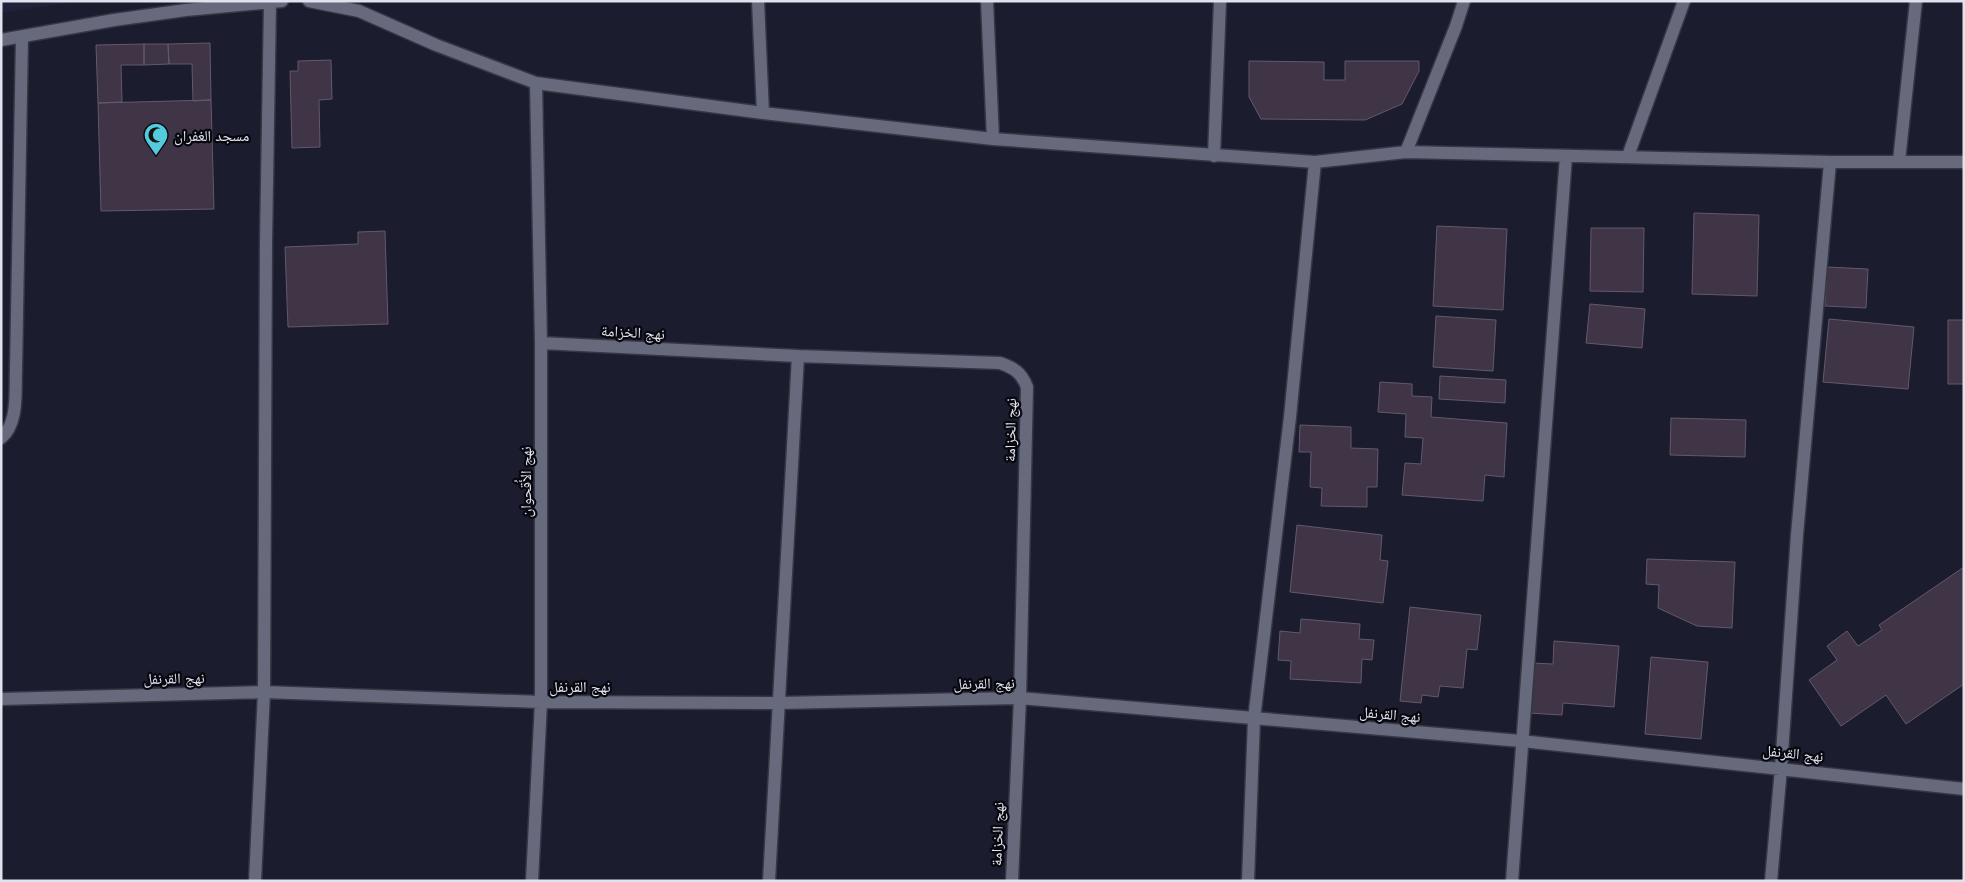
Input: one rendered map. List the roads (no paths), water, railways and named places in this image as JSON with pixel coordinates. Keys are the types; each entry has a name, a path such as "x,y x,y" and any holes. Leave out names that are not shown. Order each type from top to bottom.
{"street":[{"path":"309,1 362,6 436,45 536,83 763,113 993,139 1315,162 1406,152 1830,162 1964,162"},
{"path":"758,1 763,113"},
{"path":"987,1 993,139"},
{"path":"1214,156 1220,1"},
{"path":"1406,152 1464,1"},
{"path":"1628,156 1684,1"},
{"path":"1899,161 1916,1"},
{"path":"1,40 114,20 186,10 276,2 266,242 264,692 255,881"},
{"path":"1,438 6,434 13,417 16,370 22,37"},
{"name":"نهج الأُقحوان","path":"532,881 541,702 541,343 536,83"},
{"path":"1512,881 1566,156"},
{"path":"1248,881 1254,719 1290,418 1315,162"},
{"path":"1771,881 1781,768 1797,535 1830,162"},
{"name":"نهج الخزامة","path":"541,343 798,356 1000,363 1018,370 1023,376 1027,387 1020,698 1012,881"},
{"path":"770,881 798,356"},
{"name":"نهج القرنفل","path":"1,698 264,692 541,702 779,703 1020,698 1521,741 1964,789"}],"place":[{"name":"مسجد الغفران","path":"156,156"}]}
